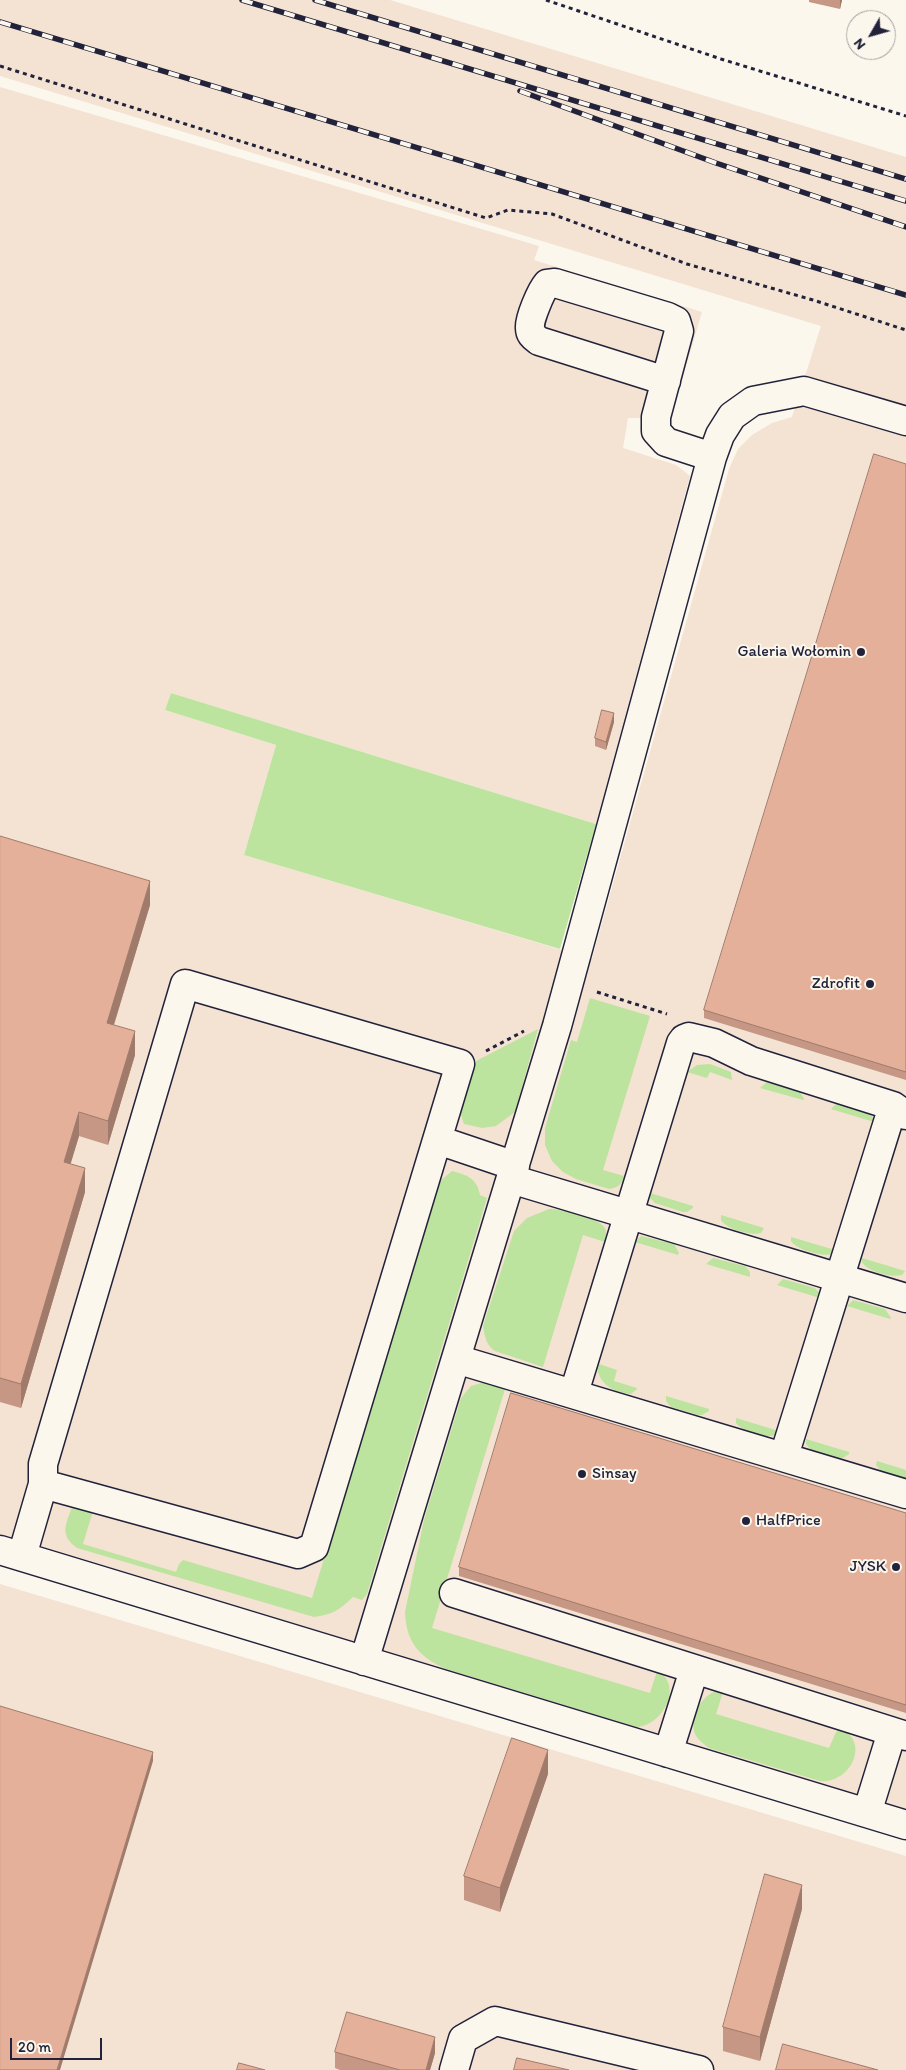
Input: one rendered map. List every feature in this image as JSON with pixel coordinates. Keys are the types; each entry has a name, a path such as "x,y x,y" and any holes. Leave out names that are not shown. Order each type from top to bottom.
{"lane":[{"path":"666,381 539,341 532,336 530,327 541,290 546,284 555,283 668,316 676,321 679,331 666,381 656,417 656,432 666,442 712,458"},
{"path":"364,1661 557,1026 712,458 720,435 732,416 754,402 804,390 906,421"},
{"path":"43,1484 298,1554 314,1547 460,1064 185,984 43,1464 43,1484 11,1553 906,1825"},
{"path":"574,1393 681,1043 684,1039 690,1037 714,1043 751,1061 900,1110 840,1278 784,1456"},
{"path":"438,1140 513,1172 629,1213 906,1298"},
{"path":"456,1359 906,1494"},
{"path":"454,1593 899,1734 867,1813"},
{"path":"668,1753 694,1670"},
{"path":"454,2070 463,2039 495,2021 699,2070"}],"path":[{"path":"546,0 721,59 906,116"},
{"path":"0,66 486,218 508,210 552,214 688,264 906,330"},
{"path":"460,1064 532,1026"}],"shaded area":[{"path":"0,0 390,0 906,157 906,1809 0,1534 0,87 539,246 534,260 702,312 671,418 628,418 623,448 676,465 690,476 596,824 171,693 165,710 276,745 244,855 592,959 729,469 738,449 752,435 772,423 792,417 821,326 0,76"},
{"path":"0,1584 906,1856 906,2070 0,2070"}],"green space":[{"path":"171,693 596,824 560,949 244,855 276,745 165,710"},
{"path":"590,998 650,1016 603,1170 624,1176 619,1186 609,1189 576,1179 563,1172 552,1161 545,1145 545,1128 571,1040 577,1042"},
{"path":"538,1029 515,1112 496,1126 482,1128 464,1124 460,1112 476,1061"},
{"path":"710,1064 731,1072 732,1080 710,1072 707,1078 687,1072 697,1065"},
{"path":"767,1082 799,1090 804,1099 760,1088"},
{"path":"837,1103 869,1112 875,1121 831,1109"},
{"path":"452,1171 471,1178 479,1189 480,1195 487,1198 367,1594 362,1600 353,1597 335,1611 314,1617 77,1548 71,1543 66,1534 66,1524 72,1507 77,1505 93,1511 83,1544 176,1572 183,1560 312,1598 439,1182"},
{"path":"650,1193 693,1206 693,1208 683,1212 655,1203 650,1198"},
{"path":"549,1209 561,1210 594,1220 604,1227 606,1234 605,1242 583,1235 543,1367 492,1349 485,1337 483,1326 514,1231 527,1218"},
{"path":"721,1215 764,1228 761,1233 757,1234 739,1231 724,1223 721,1220"},
{"path":"641,1236 674,1244 679,1253 678,1255 635,1242"},
{"path":"791,1237 835,1250 832,1254 828,1255 810,1252 794,1244 791,1241"},
{"path":"713,1258 745,1266 750,1272 750,1277 706,1264"},
{"path":"862,1258 905,1271 902,1275 897,1276 880,1273 865,1266"},
{"path":"783,1279 815,1288 820,1294 820,1298 777,1285"},
{"path":"853,1300 885,1309 891,1318 847,1306"},
{"path":"596,1363 617,1370 614,1381 637,1389 631,1394 612,1389 603,1381 597,1370"},
{"path":"485,1382 505,1389 432,1628 650,1693 657,1671 665,1677 669,1685 669,1693 667,1703 662,1712 647,1725 637,1727 446,1669 421,1654 411,1640 405,1612 424,1520 461,1398 471,1386"},
{"path":"666,1396 709,1409 709,1411 698,1415 671,1407 666,1401"},
{"path":"736,1418 779,1431 776,1435 772,1436 754,1434 739,1426 736,1423"},
{"path":"806,1439 849,1452 849,1454 839,1458 811,1450 806,1444"},
{"path":"877,1461 906,1470 906,1479 881,1471 876,1465"},
{"path":"716,1691 723,1692 716,1714 829,1748 836,1732 840,1729 849,1735 854,1743 853,1761 841,1776 831,1780 820,1781 709,1748 695,1734 694,1721 701,1703"}],"building":[{"name":"Galeria Wołomin","path":"874,454 906,464 906,1072 704,1010"},
{"path":"602,710 614,713 606,742 595,738"},
{"path":"0,836 150,881 107,1023 135,1031 108,1121 79,1112 64,1162 85,1168 21,1384 0,1378"},
{"path":"511,1393 906,1513 906,1705 459,1567"},
{"path":"0,1706 153,1752 57,2070 0,2070"},
{"path":"512,1738 548,1750 500,1888 464,1876"},
{"path":"765,1874 802,1885 760,2037 723,2027"},
{"path":"347,2012 435,2037 426,2070 400,2070 335,2052"},
{"path":"783,2044 878,2070 776,2070"},
{"path":"517,2058 569,2070 514,2070"},
{"path":"239,2063 265,2070 237,2070"}],"railway":[{"path":"242,0 906,201"},
{"path":"315,0 906,179"},
{"path":"0,22 906,295"},
{"path":"520,91 716,163 906,227"}],"place":[{"name":"Galeria Wołomin","path":"861,652"},
{"name":"Zdrofit","path":"870,984"},
{"name":"Sinsay","path":"582,1474"},
{"name":"HalfPrice","path":"746,1521"},
{"name":"JYSK","path":"896,1567"}]}
